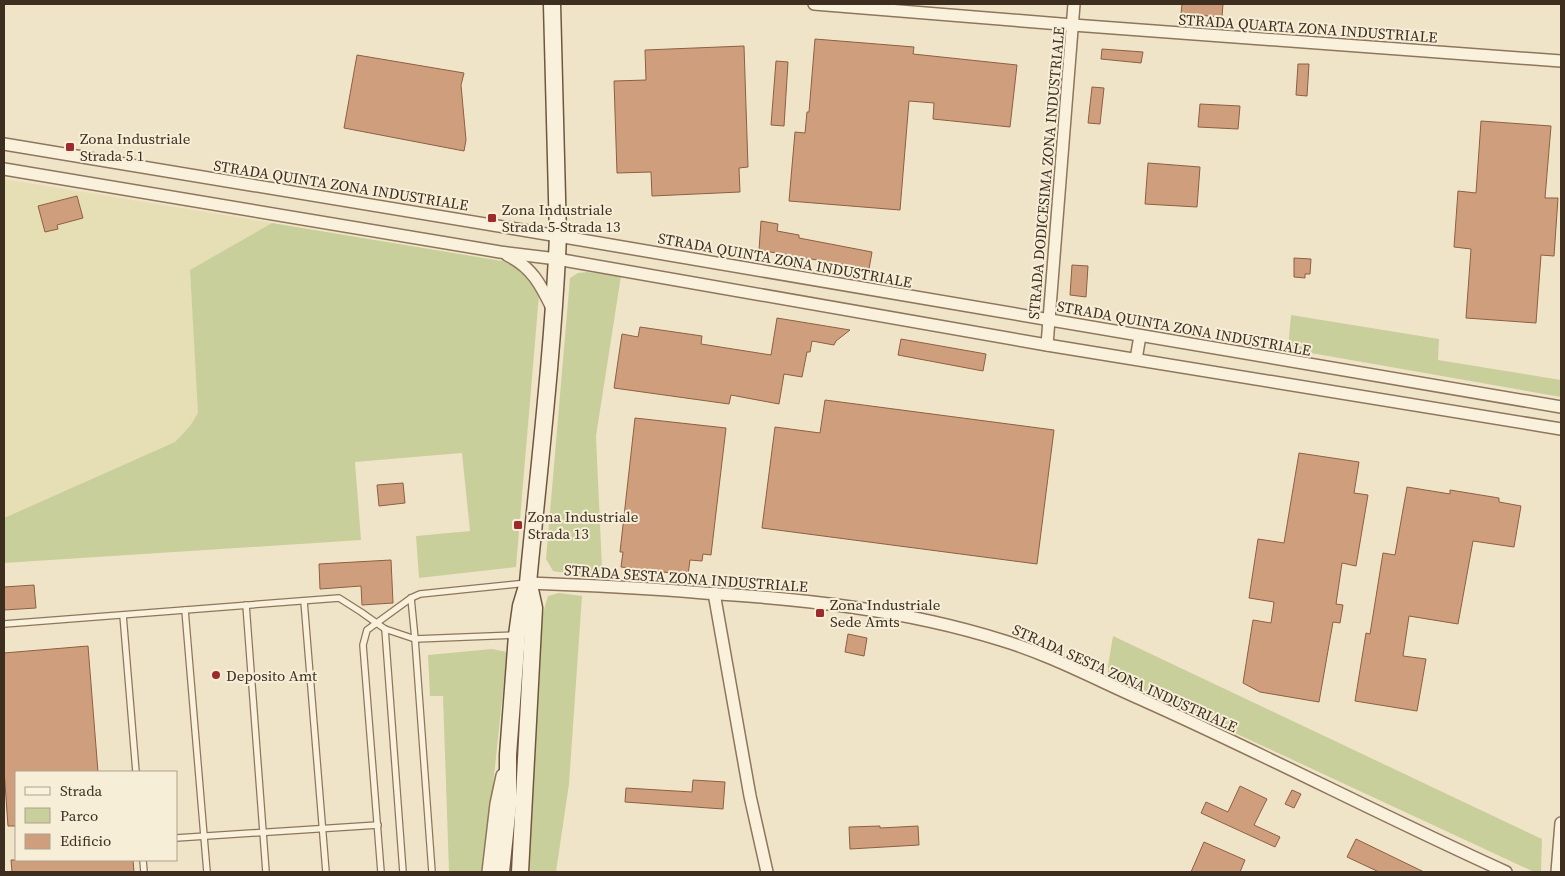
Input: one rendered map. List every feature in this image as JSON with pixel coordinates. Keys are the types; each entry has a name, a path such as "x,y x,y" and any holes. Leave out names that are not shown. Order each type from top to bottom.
{"main road":[{"path":"502,872 508,805 508,755 518,635 521,606 528,583 557,259 552,4"},
{"path":"520,872 534,608 528,583"}],"street":[{"name":"STRADA QUARTA ZONA INDUSTRIALE","path":"814,4 1561,61"},
{"name":"STRADA DODICESIMA ZONA INDUSTRIALE","path":"1047,345 1074,4"},
{"name":"STRADA QUINTA ZONA INDUSTRIALE","path":"4,144 558,236 1561,407"},
{"path":"4,169 500,252 557,259 1047,345 1561,429"},
{"path":"500,252 527,268 542,288 553,311"},
{"path":"1136,359 1140,336"},
{"name":"STRADA SESTA ZONA INDUSTRIALE","path":"528,583 600,585 762,596 867,609 941,623 1011,643 1198,725 1440,843 1506,872"},
{"path":"714,593 750,796 767,872"},
{"path":"490,872 498,804 508,755"},
{"path":"1557,872 1561,823"}],"lane":[{"path":"381,872 364,645 366,630 411,598 420,594 528,583"},
{"path":"4,624 339,598 385,629 415,639 518,635"},
{"path":"411,598 432,872"},
{"path":"304,601 326,872"},
{"path":"246,605 266,872"},
{"path":"185,610 207,872"},
{"path":"123,615 136,771"},
{"path":"385,629 404,872"},
{"path":"178,838 378,825"}],"shaded area":[{"path":"4,179 272,223 190,271 199,413 190,426 175,442 4,518"}],"green space":[{"path":"272,223 508,262 536,290 539,295 516,567 419,578 416,536 470,531 462,453 355,462 361,540 4,563 4,518 175,442 190,426 198,413 190,270"},
{"path":"587,272 621,276 596,436 602,568 596,577 553,571 546,559 570,278 578,273"},
{"path":"1291,315 1439,339 1438,360 1561,380 1561,397 1288,349"},
{"path":"559,593 582,596 569,784 556,872 528,872 540,624 548,596"},
{"path":"1113,636 1542,839 1541,872 1534,872 1108,674"},
{"path":"492,649 507,652 484,872 449,872 443,696 430,696 428,655"}],"building":[{"path":"1182,4 1223,4 1222,17 1181,14"},
{"path":"815,39 914,47 913,54 1017,65 1010,127 933,119 934,103 909,101 900,210 789,201 795,132 805,133 807,112 809,112"},
{"path":"744,46 748,167 739,168 740,192 652,196 651,172 617,173 614,81 646,80 645,50"},
{"path":"1102,49 1143,52 1141,63 1101,59"},
{"path":"357,55 464,73 461,85 466,140 464,151 344,128"},
{"path":"776,61 788,62 784,126 771,125"},
{"path":"1298,64 1309,64 1307,96 1296,95"},
{"path":"1092,87 1104,88 1100,124 1088,123"},
{"path":"1200,104 1240,106 1238,129 1198,127"},
{"path":"1481,121 1551,126 1545,198 1558,198 1554,256 1541,255 1536,323 1466,318 1471,249 1454,247 1458,191 1476,193"},
{"path":"1148,163 1200,167 1197,207 1145,204"},
{"path":"77,196 83,218 57,225 58,229 45,232 38,206"},
{"path":"761,221 778,224 777,231 799,235 799,238 872,252 869,269 759,250"},
{"path":"1294,258 1311,259 1310,274 1305,274 1305,278 1294,277"},
{"path":"1072,265 1088,266 1086,297 1070,295"},
{"path":"777,318 850,330 836,341 834,345 812,341 810,352 807,352 802,377 784,374 779,404 731,395 729,404 614,388 622,334 638,337 640,327 702,336 701,344 771,355"},
{"path":"901,339 986,354 983,371 898,355"},
{"path":"825,400 1054,430 1037,564 762,528 775,427 820,433"},
{"path":"635,418 726,428 711,555 703,554 702,561 690,560 688,575 621,567 623,552 620,552"},
{"path":"1299,453 1359,462 1354,493 1368,495 1356,566 1342,563 1336,604 1343,605 1340,623 1333,622 1319,702 1260,692 1243,683 1253,620 1271,623 1274,602 1249,598 1258,539 1284,543"},
{"path":"403,483 405,503 379,506 377,485"},
{"path":"1407,487 1450,494 1450,490 1499,498 1499,502 1521,506 1514,547 1473,541 1458,624 1409,616 1403,656 1426,659 1417,711 1355,701 1366,633 1370,634 1383,553 1395,555"},
{"path":"391,560 393,603 362,605 361,586 320,589 319,564"},
{"path":"34,585 36,608 4,610 4,587"},
{"path":"848,634 867,638 864,656 845,652"},
{"path":"88,646 98,771 15,771 15,826 8,826 4,770 4,653"},
{"path":"693,780 725,782 723,809 625,802 626,788 692,792"},
{"path":"1240,786 1267,799 1254,825 1280,837 1275,847 1201,813 1206,802 1228,812"},
{"path":"1292,790 1301,794 1294,808 1285,804"},
{"path":"880,826 880,828 918,826 919,845 850,849 849,827"},
{"path":"1356,839 1424,872 1379,872 1347,857"},
{"path":"1204,842 1245,860 1240,872 1191,872"},
{"path":"11,860 133,861 134,872 12,872"}],"place":[{"name":"Zona Industriale Strada 5 1","path":"70,147"},
{"name":"Zona Industriale Strada 5-Strada 13","path":"492,218"},
{"name":"Zona Industriale Strada 13","path":"518,525"},
{"name":"Zona Industriale Sede Amts","path":"820,613"},
{"name":"Deposito Amt","path":"216,675"}]}
